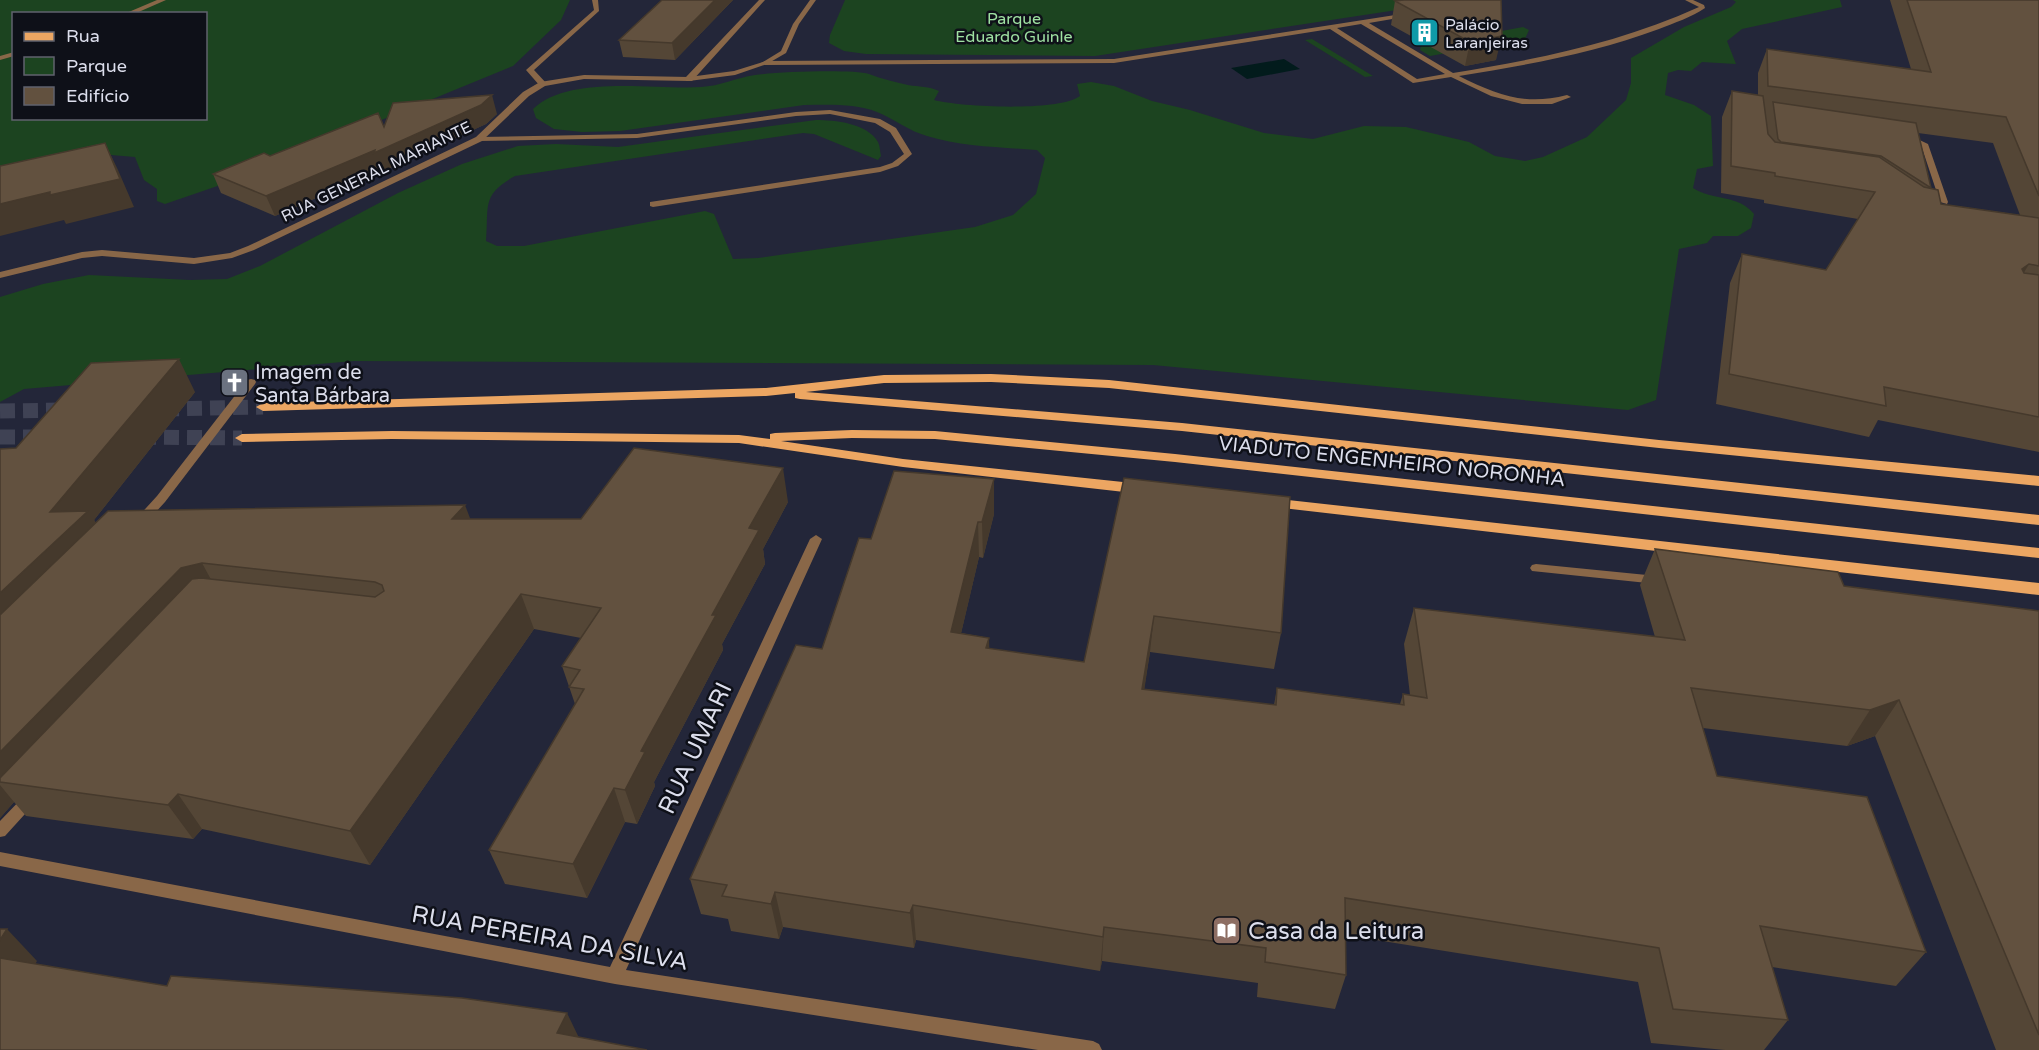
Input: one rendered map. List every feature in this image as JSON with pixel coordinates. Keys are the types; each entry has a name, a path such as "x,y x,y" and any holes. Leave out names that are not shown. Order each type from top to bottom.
{"main road":[{"path":"263,407 766,392 884,379 991,378 1109,384 1659,444 2039,481"},
{"name":"VIADUTO ENGENHEIRO NORONHA","path":"766,392 1182,427 2039,520"},
{"name":"VIADUTO ENGENHEIRO NORONHA","path":"739,439 852,434 934,435 1175,458 2039,553"},
{"path":"242,438 392,435 739,439 903,463 1155,490"},
{"path":"1249,501 2039,589"}],"street":[{"path":"132,12 163,0"},
{"path":"543,84 530,70 597,10 595,0"},
{"path":"689,79 762,0"},
{"name":"RUA GENERAL MARIANTE","path":"0,275 82,255 102,253 194,261 232,255 444,158 479,139 526,94 543,84 584,77 689,79 735,73 765,63 784,52 796,24 813,0"},
{"path":"1331,27 1416,81 1540,60 1607,45 1702,8 1688,0"},
{"path":"765,63 1114,61 1417,14"},
{"path":"1362,22 1452,75 1492,95 1511,100 1544,102 1567,97"},
{"path":"479,139 637,136 796,114 830,112 877,121 893,130 908,154 902,162 868,172 653,204"},
{"path":"1894,135 1917,139 1924,144 1944,202"},
{"path":"134,530 161,499 251,382"},
{"name":"RUA UMARI","path":"615,976 816,539"},
{"path":"1536,568 1672,582"},
{"path":"0,831 40,788"},
{"name":"RUA PEREIRA DA SILVA","path":"0,859 615,976 1093,1050"}],"green space":[{"path":"0,0 570,0 561,20 513,66 235,180 165,204 157,201 157,189 144,180 135,157 99,154 0,178"},
{"name":"Parque Eduardo Guinle","path":"845,0 1463,0 1095,56 866,54 844,51 829,43 830,35"},
{"path":"1733,0 1840,0 1842,7 1742,29 1727,41 1736,64 1702,62 1691,71 1678,70 1668,73 1665,95 1694,105 1711,116 1713,166 1697,169 1693,188 1709,195 1741,203 1754,214 1751,228 1738,236 1713,236 1707,243 1679,249 1656,400 1628,410 1153,365 354,361 24,389 0,402 0,297 43,284 89,275 190,280 227,279 260,266 398,193 462,164 518,146 556,144 618,147 816,120 850,124 873,136 880,147 881,156 878,160 814,134 803,133 515,176 497,189 489,202 486,241 497,246 524,246 705,211 714,214 733,259 758,258 975,227 1013,215 1036,194 1045,158 1037,150 940,140 914,131 877,112 850,106 804,105 620,131 582,132 554,129 536,118 533,109 549,98 568,91 613,86 701,87 765,74 860,72 903,84 935,89 939,91 934,100 965,105 1009,107 1069,101 1080,96 1077,84 1091,82 1114,86 1152,101 1264,133 1313,139 1364,126 1406,127 1469,142 1495,156 1525,161 1543,157 1587,137 1626,100 1631,83 1631,58 1684,27 1731,7 1736,2"},
{"path":"1523,27 1529,30 1525,39 1430,56 1420,50 1421,46"},
{"path":"1312,39 1373,76 1365,77 1305,40"}],"shaded area":[{"path":"1284,59 1300,69 1247,79 1231,68"}],"building":[{"path":"662,0 715,0 672,43 619,40"},
{"path":"1501,0 1502,36 1470,42 1395,1"},
{"path":"1907,0 2039,0 2039,196 2006,117 1768,86 1767,49 1931,72"},
{"path":"1732,91 1763,96 1768,134 1775,142 1879,157 1924,187 1938,190 1941,204 2039,218 2039,266 2029,264 2022,269 2024,273 2039,275 2039,417 1884,387 1886,406 1729,374 1742,254 1826,270 1875,192 1775,176 1775,173 1731,166"},
{"path":"492,95 481,105 374,153 375,150 266,196 213,174 264,153 270,156 378,113 384,127 393,103"},
{"path":"1773,102 1916,123 1931,188 1881,156 1781,142 1778,139"},
{"path":"105,143 120,179 0,204 0,166"},
{"path":"179,359 50,512 88,511 0,593 0,449 16,448 91,363"},
{"path":"634,448 783,468 749,528 759,530 712,615 716,615 641,751 645,752 625,790 614,788 573,864 489,850 584,689 569,687 580,670 562,666 601,608 521,594 350,831 178,794 168,805 0,782 0,778 192,579 201,578 375,597 384,591 382,585 375,582 202,563 181,568 0,752 0,615 108,511 465,505 452,519 581,519"},
{"path":"894,471 994,479 982,522 978,522 951,632 989,638 986,648 1084,662 1124,478 1290,497 1281,633 1154,616 1142,689 1276,705 1277,688 1404,705 1403,694 1427,698 1414,608 1685,640 1655,549 1838,572 1844,586 2039,611 2039,1035 1899,700 1870,710 1691,688 1717,776 1867,797 1926,952 1760,926 1788,1020 1673,1009 1659,948 1345,898 1346,975 1265,962 1266,948 1104,927 1103,937 913,905 910,913 775,892 771,904 722,896 727,885 690,879 796,645 822,649 859,538 871,539"},
{"path":"0,929 7,929 0,940"},
{"path":"0,958 167,986 171,976 462,998 567,1013 557,1033 647,1050 0,1050"}],"tunnel":[{"path":"164,409 263,407"},
{"path":"0,411 68,410"},
{"path":"0,437 45,437"},
{"path":"141,437 242,438"}],"place":[{"name":"Palácio Laranjeiras","path":"1424,33"},
{"name":"Imagem de Santa Bárbara","path":"234,383"},
{"name":"Casa da Leitura","path":"1227,931"}]}
